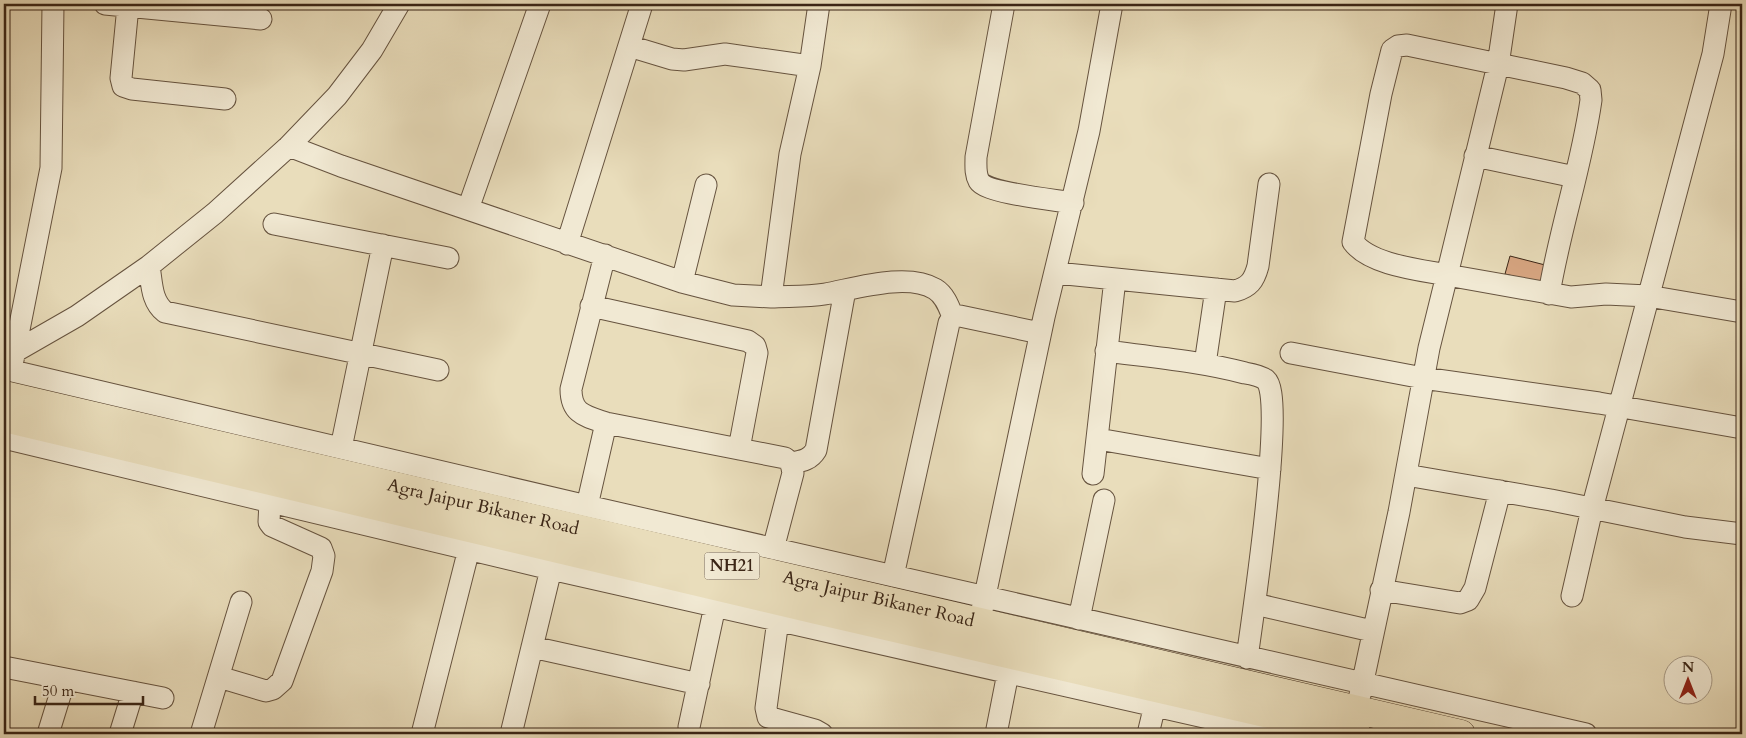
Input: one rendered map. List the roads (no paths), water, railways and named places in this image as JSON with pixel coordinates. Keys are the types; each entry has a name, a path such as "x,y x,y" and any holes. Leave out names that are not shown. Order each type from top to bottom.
{"highway":[{"name":"Agra Jaipur Bikaner Road","path":"7,375 982,610 1357,722"},
{"name":"Agra Jaipur Bikaner Road","path":"4,418 472,539 1357,722 1461,734"}],"street":[{"path":"7,375 51,168 53,4"},
{"path":"105,4 260,19"},
{"path":"7,375 76,316 150,266 215,213 289,146 338,96 372,50 399,4"},
{"path":"468,209 540,4"},
{"path":"567,244 603,136 628,46 642,4"},
{"path":"770,297 790,154 810,66 820,4"},
{"path":"1004,4 976,158 979,180 984,186 1000,190 1073,203"},
{"path":"982,610 1040,333 1090,131 1112,4"},
{"path":"1357,722 1372,631 1406,475 1430,339 1448,275 1498,65 1507,4"},
{"path":"1572,596 1592,509 1713,54 1721,4"},
{"path":"128,6 121,78 123,86 132,89 225,99"},
{"path":"1549,294 1557,248 1588,121 1590,90 1582,83 1566,78 1498,65 1407,44 1398,46 1392,50 1389,60 1353,242 1358,248 1392,264 1549,294 1571,297 1606,294 1648,296 1742,310"},
{"path":"628,46 672,59 684,60 725,54 810,66"},
{"path":"289,146 341,166 682,282 733,295 770,297 823,294 880,282 922,284 934,288 942,294 953,317"},
{"path":"1475,156 1575,177"},
{"path":"1056,272 1235,291 1246,288 1255,278 1269,184"},
{"path":"682,282 706,185"},
{"path":"274,224 448,258"},
{"path":"341,448 383,245"},
{"path":"605,255 570,389 571,400 576,410 606,423 785,458 791,463 793,473 773,549"},
{"path":"150,266 154,297 157,306 165,312 360,355 438,370"},
{"path":"1093,474 1115,279"},
{"path":"1205,364 1216,289"},
{"path":"791,463 812,457 816,450 845,290"},
{"path":"591,306 748,340 755,346 757,353 738,449"},
{"path":"953,317 965,316 1040,333"},
{"path":"893,576 949,323 953,317"},
{"path":"1106,352 1205,364 1254,375 1266,380 1270,386 1273,408 1270,469 1247,658"},
{"path":"1291,353 1423,378 1620,406 1742,428"},
{"path":"7,375 341,448 893,576 982,610 1079,619 1586,734"},
{"path":"587,506 606,423"},
{"path":"4,438 270,500 472,539 551,569 1155,705 1244,731 1274,734"},
{"path":"1098,440 1270,469"},
{"path":"1406,475 1685,527 1742,534"},
{"path":"1381,590 1460,602 1468,600 1475,588 1500,491"},
{"path":"218,677 266,690 273,689 282,682 322,571 324,556 321,548 272,526 269,522 270,500"},
{"path":"1079,619 1104,500"},
{"path":"422,734 472,539"},
{"path":"511,734 551,569"},
{"path":"201,734 241,602"},
{"path":"1254,604 1372,631"},
{"path":"689,727 715,606"},
{"path":"778,620 766,708 768,717 815,730 822,734"},
{"path":"532,647 699,684"},
{"path":"4,667 163,698"},
{"path":"996,734 1008,673"},
{"path":"48,734 65,679"},
{"path":"120,734 133,692"},
{"path":"1148,734 1155,705"}]}
